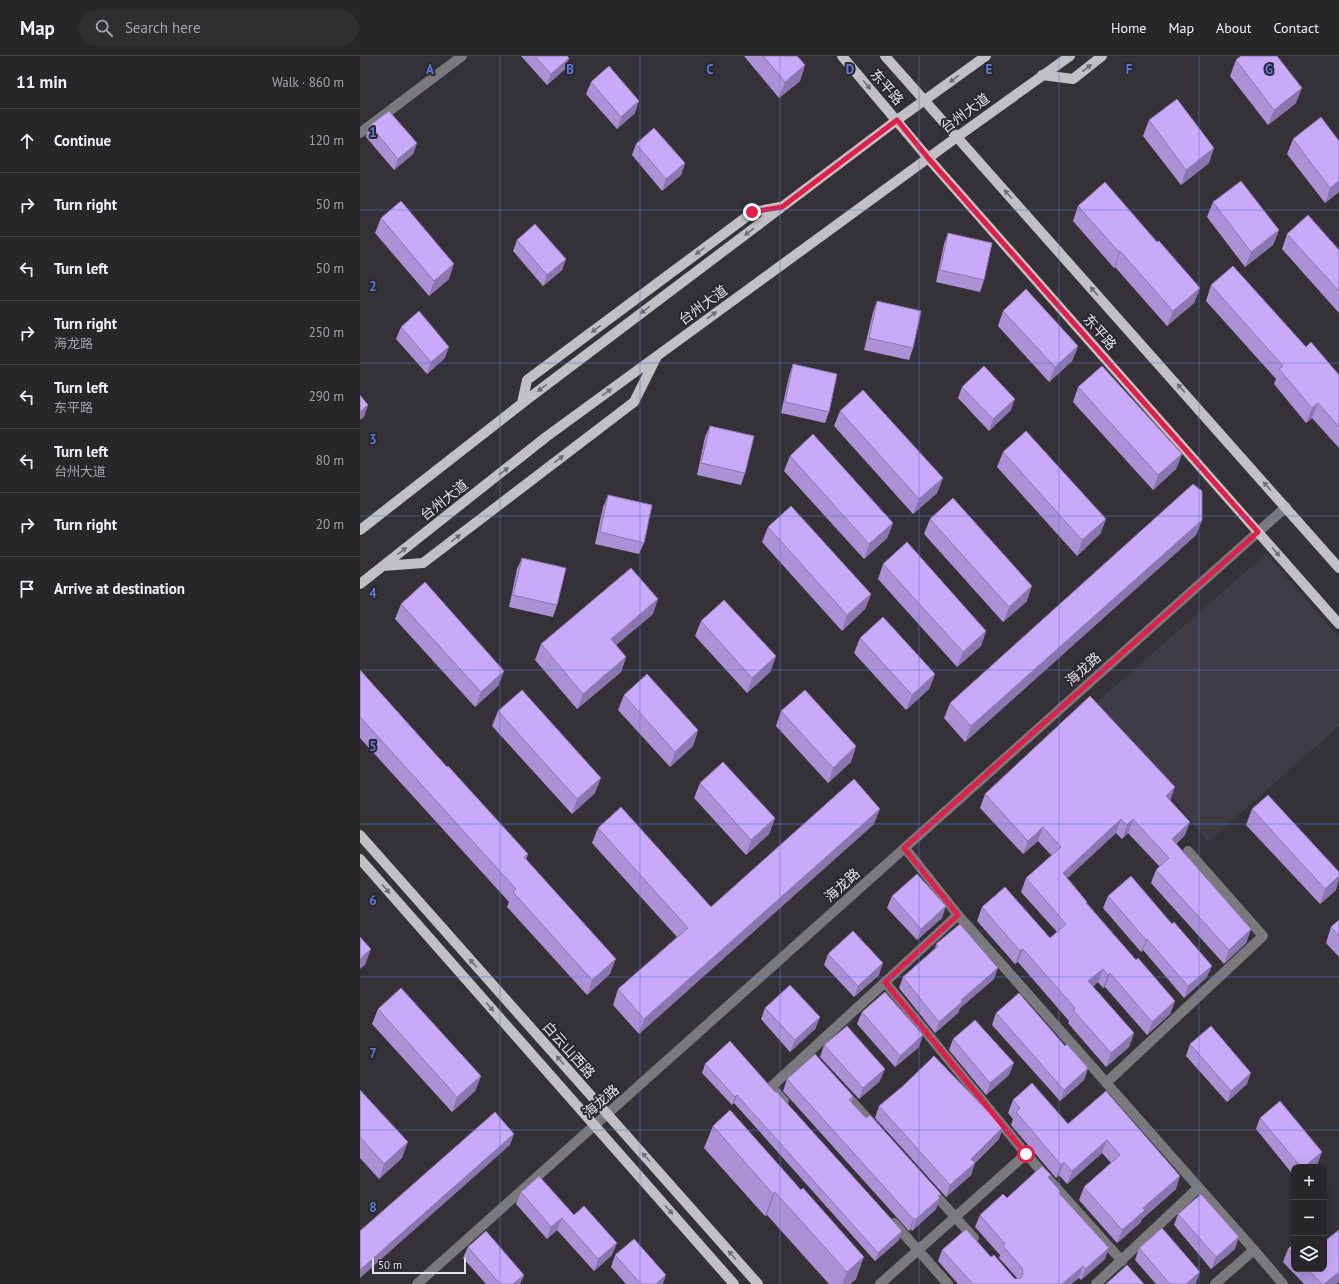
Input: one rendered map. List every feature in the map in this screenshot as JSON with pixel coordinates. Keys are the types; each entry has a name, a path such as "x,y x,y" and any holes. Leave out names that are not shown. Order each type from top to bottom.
{"main road":[{"name":"东平路","path":"842,56 928,158 1339,624"},
{"name":"东平路","path":"885,56 1339,568"},
{"name":"台州大道","path":"360,530 522,403 897,120 986,56"},
{"name":"台州大道","path":"360,584 546,437 957,136 1070,56"},
{"path":"1042,75 1073,79 1102,56"},
{"path":"522,403 527,380 752,212 782,207"},
{"path":"383,566 423,563 634,402 657,356"},
{"name":"白云山西路","path":"360,835 758,1284"},
{"path":"360,859 734,1284"}],"street":[{"path":"360,133 462,56"},
{"name":"海龙路","path":"416,1284 1286,507"},
{"path":"904,848 958,915 1283,1284"},
{"path":"1106,1083 1263,936 1188,851"},
{"path":"792,1110 771,1087 811,1056 885,982 958,915"},
{"path":"885,982 1026,1154 1122,1261"},
{"path":"835,1082 882,1135"},
{"path":"880,1284 1026,1154"},
{"path":"924,1182 980,1245"},
{"path":"1096,1284 1198,1188"},
{"path":"887,1215 948,1284"},
{"path":"1216,1284 1254,1250"}],"shaded area":[{"path":"1266,554 1339,637 1339,726 1208,842 1097,702"}],"building":[{"path":"535,56 567,56 569,58 551,74"},
{"path":"763,56 797,56 805,65 785,82"},
{"path":"1241,56 1277,56 1302,88 1274,110 1236,60"},
{"path":"609,66 639,101 621,117 591,82"},
{"path":"1177,99 1214,148 1186,170 1149,120"},
{"path":"389,111 417,143 398,159 370,125"},
{"path":"1321,117 1339,141 1339,181 1330,188 1293,139"},
{"path":"654,128 685,163 666,179 636,144"},
{"path":"1241,181 1279,230 1251,252 1213,202"},
{"path":"1105,182 1157,242 1159,241 1200,288 1173,311 1078,206"},
{"path":"401,201 454,264 434,281 381,218"},
{"path":"1308,215 1339,250 1339,291 1287,234"},
{"path":"535,224 566,259 547,275 517,240"},
{"path":"948,233 992,243 984,280 940,270"},
{"path":"1233,266 1306,347 1311,342 1339,375 1339,427 1318,403 1312,408 1279,369 1283,366 1211,285"},
{"path":"1026,289 1078,346 1055,367 1003,311"},
{"path":"877,301 921,311 913,348 869,338"},
{"path":"419,311 449,347 431,362 401,327"},
{"path":"793,364 837,374 829,412 785,402"},
{"path":"984,366 1015,399 993,419 962,387"},
{"path":"1102,366 1182,454 1158,475 1078,387"},
{"path":"863,390 943,478 919,499 840,411"},
{"path":"360,395 368,405 360,412"},
{"path":"710,426 754,436 745,473 701,463"},
{"path":"1026,431 1106,519 1082,540 1003,452"},
{"path":"813,434 893,523 869,544 790,456"},
{"path":"1193,484 1202,491 1202,520 971,726 950,703"},
{"path":"608,495 652,505 644,543 600,532"},
{"path":"953,498 1032,586 1009,607 930,519"},
{"path":"791,506 871,594 847,615 768,527"},
{"path":"907,542 986,631 963,652 883,564"},
{"path":"522,558 566,568 557,605 513,595"},
{"path":"631,568 658,599 611,639 626,657 583,694 541,644"},
{"path":"425,582 504,671 481,692 401,604"},
{"path":"724,600 776,656 752,678 701,621"},
{"path":"883,617 935,674 912,695 860,638"},
{"path":"360,670 528,854 524,857 616,959 592,980 513,892 516,889 360,717"},
{"path":"647,674 698,730 675,752 624,695"},
{"path":"522,690 601,778 577,799 498,711"},
{"path":"805,690 856,746 833,768 781,711"},
{"path":"1090,696 1175,787 1166,796 1190,822 1172,839 1251,929 1229,950 1156,870 1169,858 1133,819 1127,825 1121,819 1063,873 1087,902 1086,903 1136,960 1138,958 1175,1001 1152,1022 1110,973 1108,975 1103,969 1088,981 1134,1033 1111,1053 1073,1010 1075,1008 1023,949 1020,951 982,907 1005,887 1050,938 1066,924 1026,878 1061,847 1043,827 1028,841 985,794"},
{"path":"723,762 775,818 751,840 700,783"},
{"path":"854,779 880,809 644,1019 618,989 688,928 598,828 621,807 711,907"},
{"path":"1268,795 1339,872 1339,876 1325,889 1252,809"},
{"path":"917,874 946,906 921,929 892,896"},
{"path":"1131,876 1172,924 1174,922 1212,966 1188,986 1108,896"},
{"path":"1339,920 1339,936 1331,927"},
{"path":"960,924 998,968 961,1000 962,1002 939,1022 903,977 938,946 936,944"},
{"path":"853,931 883,963 858,986 828,954"},
{"path":"360,937 371,949 360,959"},
{"path":"790,985 820,1017 795,1040 765,1008"},
{"path":"401,988 481,1076 457,1097 378,1009"},
{"path":"885,992 923,1035 900,1056 862,1012"},
{"path":"1019,993 1065,1046 1067,1044 1088,1068 1064,1090 996,1013"},
{"path":"975,1020 1014,1063 990,1083 953,1039"},
{"path":"847,1026 885,1069 863,1088 824,1045"},
{"path":"1211,1026 1251,1073 1231,1091 1190,1044"},
{"path":"730,1041 902,1231 878,1253 737,1095 735,1097 705,1064"},
{"path":"815,1054 853,1096 849,1100 866,1118 870,1115 941,1194 938,1196 940,1198 916,1219 913,1219 787,1079"},
{"path":"934,1056 1003,1127 971,1159 975,1163 950,1185 879,1106 903,1086"},
{"path":"1032,1083 1068,1124 1106,1091 1180,1176 1143,1208 1145,1210 1122,1230 1084,1187 1120,1155 1107,1140 1072,1171 1064,1162 1061,1165 1016,1112 1020,1108 1013,1100"},
{"path":"360,1090 408,1142 384,1164 360,1137"},
{"path":"1280,1101 1322,1152 1308,1164 1298,1164 1260,1118"},
{"path":"730,1110 801,1190 803,1188 864,1257 847,1272 775,1192 773,1194 713,1126"},
{"path":"495,1112 514,1134 360,1270 360,1231"},
{"path":"1042,1166 1051,1175 1048,1177 1061,1192 1059,1193 1109,1248 1085,1269 1083,1266 1062,1284 973,1284 942,1250 966,1229 991,1257 994,1255 1015,1279 1021,1278 1023,1274 1022,1268 1003,1246 1005,1244 980,1215 1003,1194 1007,1198"},
{"path":"539,1176 574,1215 584,1206 617,1243 598,1259 562,1218 551,1227 521,1192"},
{"path":"1201,1194 1239,1237 1216,1257 1178,1214"},
{"path":"1162,1228 1200,1272 1186,1284 1170,1284 1139,1248"},
{"path":"1339,1230 1339,1272 1322,1284 1311,1272 1327,1272 1327,1239"},
{"path":"486,1231 524,1275 513,1284 500,1284 468,1247"},
{"path":"634,1239 666,1275 656,1284 641,1284 615,1255"},
{"path":"1127,1265 1144,1284 1106,1284"}],"route":[{"path":"752,212 782,207 897,120 928,158 1258,532 904,848 958,915 885,982 1026,1154"}]}
